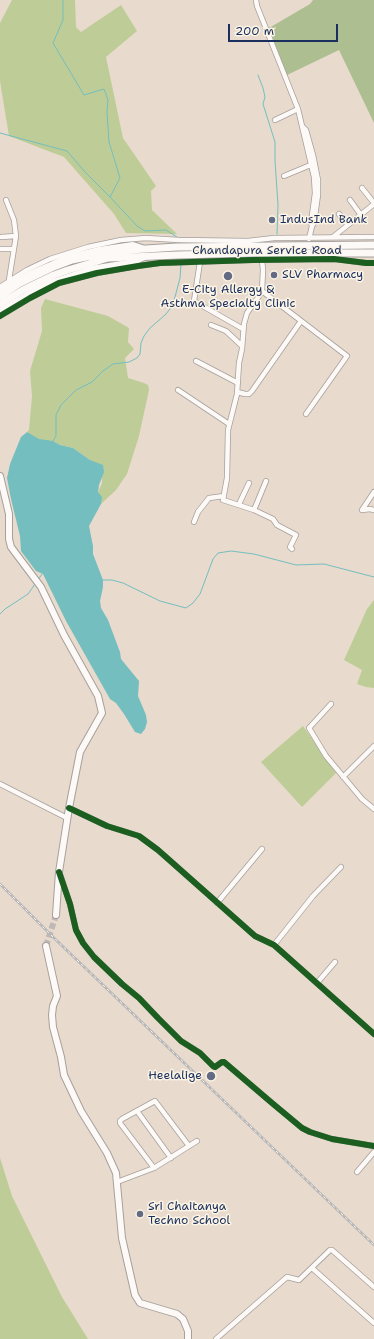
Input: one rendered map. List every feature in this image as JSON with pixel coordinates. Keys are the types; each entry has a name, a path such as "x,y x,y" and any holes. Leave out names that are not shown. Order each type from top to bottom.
{"highway":[{"path":"0,296 37,275 72,260 125,250 145,252 309,241 374,245"},
{"path":"182,249 374,253"},
{"path":"1,308 29,287 68,270 108,258 130,257 145,252"}],"main road":[{"path":"0,292 28,272 67,258 99,250 133,245 145,252 134,262 91,269 53,282 1,308"},
{"path":"0,476 9,514 9,539 11,547 37,581 64,635 98,696 102,713 80,752 67,818 59,872 56,915"},
{"path":"46,946 57,996 52,1015 53,1027 64,1075 80,1111 107,1153 116,1174 122,1238 136,1299 140,1303 176,1314 183,1319 190,1338"}],"street":[{"path":"256,0 257,6 298,109 303,127 302,131 313,164 315,185 311,223 312,226 309,241 333,237 374,237"},
{"path":"274,120 298,109"},
{"path":"284,176 313,164"},
{"path":"333,237 374,204 362,188"},
{"path":"6,200 14,220 16,236 10,280"},
{"path":"350,200 361,215"},
{"path":"339,214 348,225"},
{"path":"1,237 16,236"},
{"path":"0,287 10,280 28,272 50,259 88,247 121,240 146,238 182,249"},
{"path":"0,249 14,248"},
{"name":"Chandapura Service Road","path":"0,316 58,283 122,268 160,263 177,263 182,249 200,262 334,259 374,263"},
{"path":"262,260 262,291 247,313 243,329 237,392 234,409 229,424 227,478 223,500 254,510 273,519 277,525 296,534 290,547 292,549"},
{"path":"200,262 194,301 243,329"},
{"path":"262,291 347,356 306,414"},
{"path":"237,392 249,394 252,391 301,321"},
{"path":"211,324 226,331 242,346"},
{"path":"196,361 238,383"},
{"path":"178,390 229,424"},
{"path":"254,510 266,480"},
{"path":"239,504 249,483"},
{"path":"374,492 362,510 374,510"},
{"path":"194,522 198,512 209,498 224,496"},
{"path":"331,704 308,728 326,756 362,799 374,809"},
{"path":"344,777 374,746"},
{"path":"0,784 67,818"},
{"path":"69,808 107,826 139,836 158,850 255,936 274,945 374,1034"},
{"path":"217,903 262,849"},
{"path":"274,945 313,896 340,867"},
{"path":"59,872 70,904 76,930 83,943 94,957 139,998 181,1041 200,1053 215,1067 224,1062 302,1128 332,1139 374,1146"},
{"path":"317,983 334,962"},
{"path":"154,1168 120,1123 120,1120 155,1101 189,1146"},
{"path":"136,1111 171,1158"},
{"path":"117,1182 154,1168 197,1141"},
{"path":"357,1172 374,1152"},
{"path":"216,1339 287,1277 299,1280 329,1251 332,1250 374,1287"},
{"path":"312,1268 374,1323"}],"green space":[{"path":"12,0 75,0 76,27 81,32 121,5 137,31 106,57 123,138 156,186 151,191 152,210 177,234 126,233 114,214 64,157 9,136 0,81 0,23"},
{"path":"313,0 374,0 374,123 339,50 287,75 269,28 310,4"},
{"path":"45,299 108,316 129,328 128,342 134,349 125,358 128,378 148,385 149,390 139,436 127,474 116,490 101,504 98,492 102,483 102,478 90,460 73,448 60,445 53,441 39,441 27,432 29,430 32,396 30,371 42,331 41,308"},
{"path":"374,600 374,688 357,684 362,670 344,660 367,609"},
{"path":"303,726 336,773 302,807 261,762"},
{"path":"0,1158 12,1196 62,1297 88,1339 0,1339"}],"water":[{"path":"27,432 39,439 53,441 60,445 73,448 90,460 103,465 104,472 98,492 102,497 101,504 89,526 93,554 103,580 100,601 101,608 108,620 120,652 121,659 139,681 138,696 146,715 147,722 145,729 141,734 135,732 116,703 110,699 66,621 43,574 36,571 21,551 20,536 7,478 10,464 21,437"}],"waterway":[{"path":"63,0 63,20 53,43 84,95 104,89 108,100 107,112 109,142 120,178 110,197 137,226 145,231 166,230 177,237"},
{"path":"258,75 265,97 263,104 275,142 278,205 277,234"},
{"path":"0,133 67,151 110,197"},
{"path":"53,441 56,436 56,415 61,405 76,390 92,382 113,364 129,362 137,358 140,354 141,343 144,336 150,328 170,309 180,278 181,264"},
{"path":"103,580 112,580 123,583 160,601 186,608 193,603 200,594 213,559 218,553 231,551 254,554 296,565 324,564 374,577"},
{"path":"38,580 42,574"},
{"path":"0,614 28,594 35,584"}],"tunnel":[{"path":"46,946 56,915"}],"railway":[{"path":"0,884 54,938 374,1245"}],"cycle path":[{"path":"0,316 59,283 97,273 138,266 160,263 253,260 334,259 374,263"},
{"path":"69,808 107,826 139,836 158,850 255,936 274,945 374,1034"},
{"path":"59,872 70,904 76,930 83,943 94,957 139,998 181,1041 200,1053 215,1067 224,1062 302,1128 332,1139 374,1146"}],"place":[{"name":"IndusInd Bank","path":"272,220"},
{"name":"SLV Pharmacy","path":"274,275"},
{"name":"E-City Allergy & Asthma Specialty Clinic","path":"228,276"},
{"name":"Heelalige","path":"211,1076"},
{"name":"Sri Chaitanya Techno School","path":"140,1214"}]}
